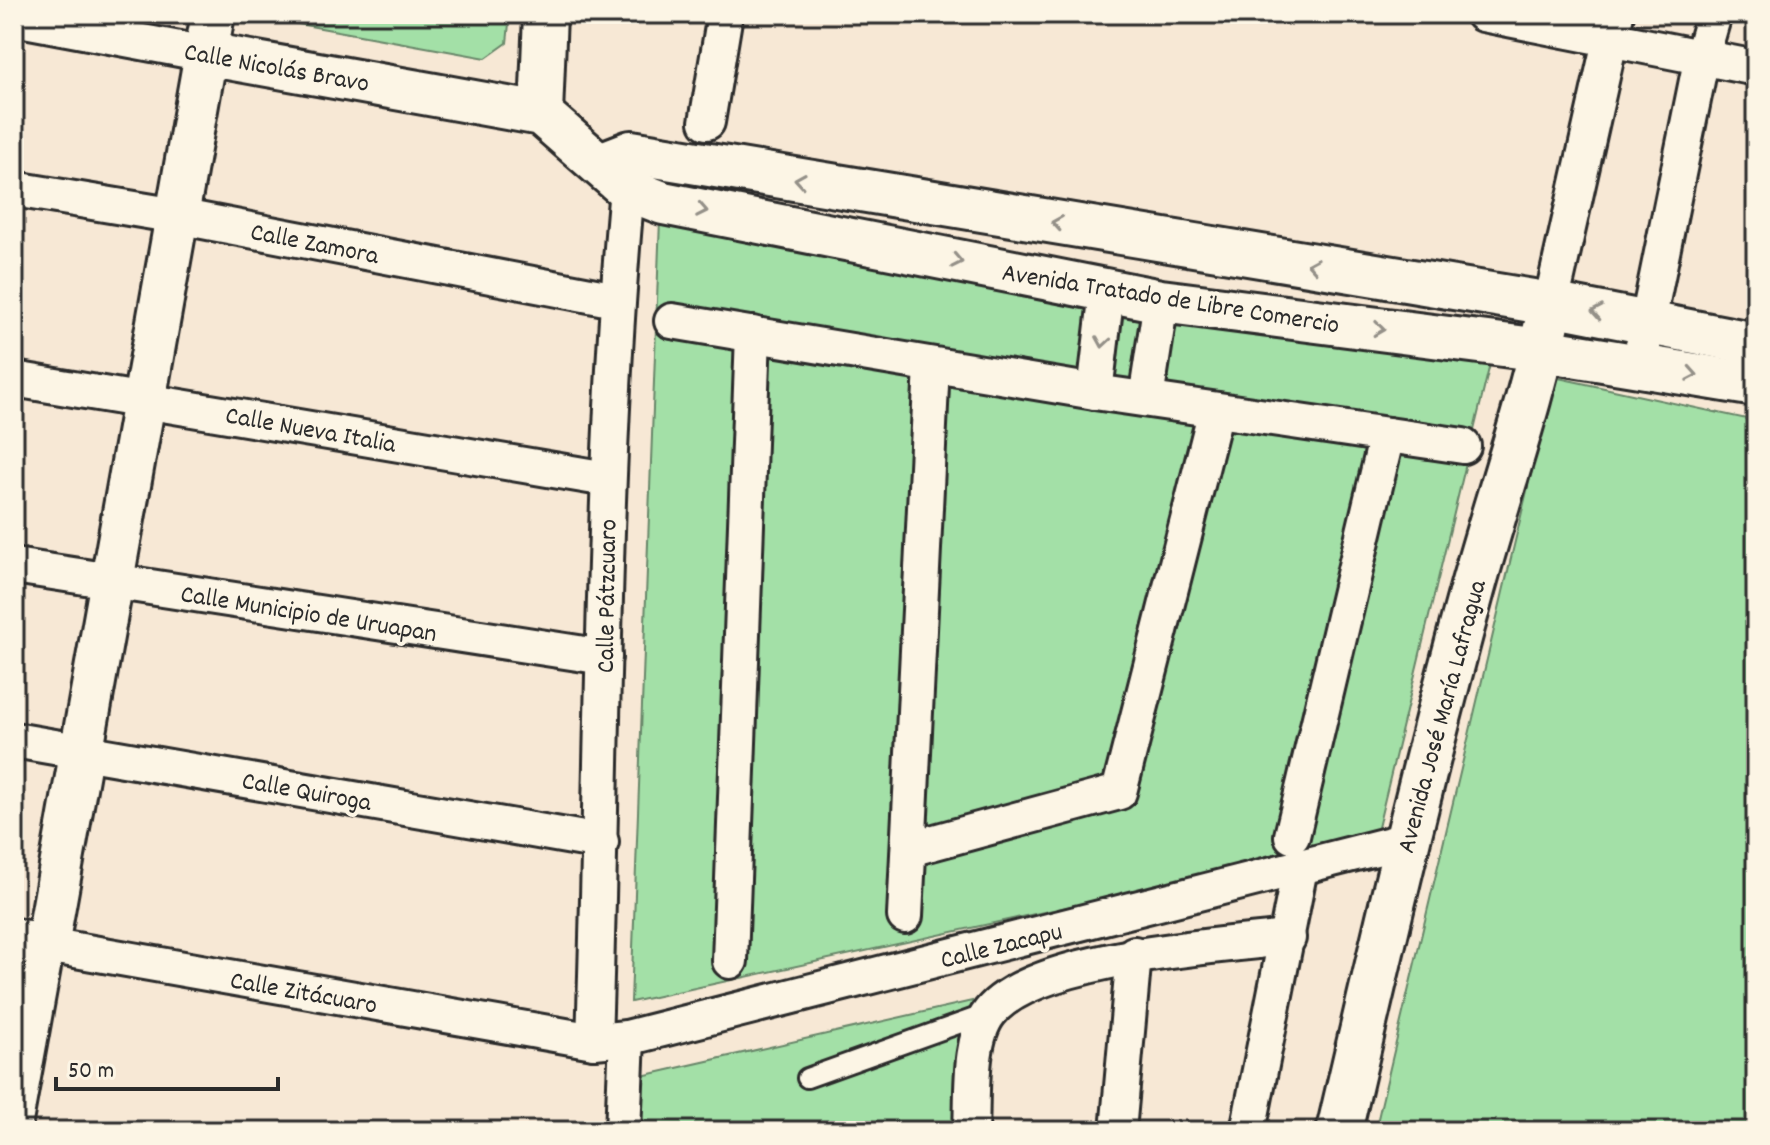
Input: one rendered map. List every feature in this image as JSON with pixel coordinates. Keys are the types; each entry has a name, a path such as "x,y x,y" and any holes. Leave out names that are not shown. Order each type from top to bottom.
{"main road":[{"name":"Avenida José María Lafragua","path":"1339,1131 1407,840 1473,588 1542,350 1551,304"}],"street":[{"path":"541,114 545,14"},
{"path":"707,122 725,14"},
{"path":"1483,14 1613,26 1702,56 1756,68"},
{"path":"1637,365 1651,322 1702,56 1714,14"},
{"name":"Calle Nicolás Bravo","path":"14,18 210,34 541,114"},
{"path":"1551,304 1613,26"},
{"path":"26,1131 14,1128 30,943 82,750 210,34"},
{"name":"Avenida Tratado de Libre Comercio","path":"541,114 663,203 1161,301 1542,350 1756,385"},
{"name":"Avenida Tratado de Libre Comercio","path":"619,168 1551,304 1756,344"},
{"name":"Calle Pátzcuaro","path":"619,168 607,479 601,842 610,1040 623,1131"},
{"name":"Calle Zamora","path":"14,189 177,216 616,300"},
{"path":"1095,392 1107,291"},
{"path":"1146,399 1161,301"},
{"path":"672,321 1095,392 1463,446"},
{"path":"730,961 753,334"},
{"path":"905,916 932,365"},
{"name":"Calle Nueva Italia","path":"14,379 607,479"},
{"path":"909,849 1119,792 1216,410"},
{"path":"1248,1131 1288,938 1296,852 1387,435"},
{"name":"Calle Municipio de Uruapan","path":"14,566 604,657"},
{"name":"Calle Quiroga","path":"14,740 601,842"},
{"name":"Calle Zacapu","path":"610,1040 1296,852 1407,840"},
{"path":"971,1131 974,1054 989,1014 1016,989 1134,954 1288,938"},
{"name":"Calle Zitácuaro","path":"30,943 610,1040"},
{"path":"1118,1131 1134,954"}],"lane":[{"path":"807,1078 989,1014"}],"green space":[{"path":"274,14 510,14 507,43 486,58 277,20"},
{"path":"660,219 1490,364 1375,840 631,1002"},
{"path":"1554,377 1756,421 1756,1131 1375,1131"},
{"path":"972,1001 963,1131 635,1131 637,1077"}]}
